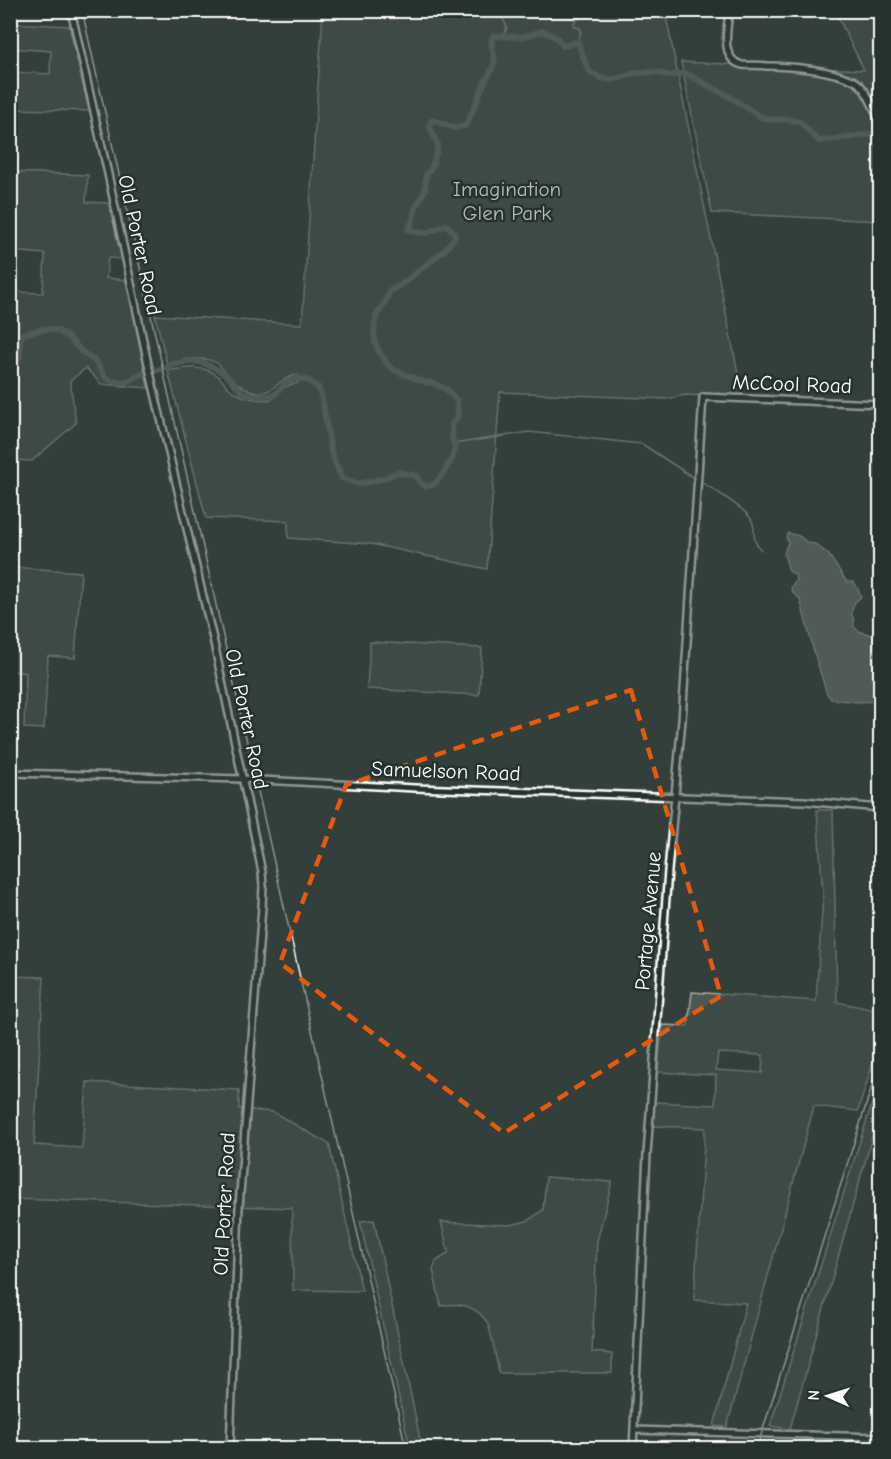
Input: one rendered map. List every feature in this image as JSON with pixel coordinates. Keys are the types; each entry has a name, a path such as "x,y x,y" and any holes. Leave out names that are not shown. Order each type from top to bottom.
{"street":[{"name":"Old Porter Road","path":"71,10 148,364 216,654 262,872 263,886 239,1207 230,1449"},
{"path":"729,10 727,49 728,56 733,61 742,65 807,68 854,80 864,90 880,122"},
{"name":"McCool Road","path":"703,397 880,404"},
{"name":"Portage Avenue","path":"633,1449 648,1143 668,871 676,797 703,397"},
{"name":"Samuelson Road","path":"10,773 243,779 414,788 804,801 880,808"},
{"path":"634,1430 880,1437"}],"highlighted area":[{"path":"631,690 721,996 504,1133 280,963 346,785"}],"green space":[{"name":"Imagination Glen Park","path":"323,11 665,11 743,398 685,395 667,399 500,392 487,569 371,544 288,538 288,521 206,518 168,371 194,368 207,370 219,377 236,393 260,400 272,399 286,387 298,383 298,375 286,378 268,391 257,392 240,385 218,364 205,359 167,364 155,315 302,324"},
{"path":"835,11 880,11 880,221 712,213 681,62 864,70"},
{"path":"11,23 69,26 89,111 14,109 13,130 11,130 11,72 50,74 51,51 11,48"},
{"path":"11,172 88,175 86,202 109,203 122,259 108,258 106,278 127,280 148,388 101,384 86,368 70,381 76,423 32,461 11,460 11,288 17,292 43,293 45,254 11,251"},
{"path":"11,567 81,572 75,658 48,656 44,729 24,728 26,673 11,671"},
{"path":"370,642 482,648 479,695 367,689"},
{"path":"817,810 833,810 837,1002 880,1011 880,1040 858,1111 814,1106 727,1427 714,1426 746,1303 694,1300 705,1128 653,1126 655,1102 715,1105 716,1075 658,1072 662,1025 688,1026 692,992 816,1001 823,896","holes":["718,1053 763,1055 762,1073 716,1070"]},
{"path":"11,976 44,977 34,1145 82,1148 87,1082 239,1090 239,1109 273,1112 329,1144 362,1291 293,1290 292,1208 11,1199"},
{"path":"880,1078 880,1108 790,1429 770,1426"},
{"path":"546,1177 612,1182 597,1241 592,1352 612,1354 612,1373 499,1373 489,1326 483,1317 478,1312 461,1305 441,1306 433,1270 436,1261 448,1254 441,1222 509,1225 527,1221 543,1210"},
{"path":"374,1220 422,1448 410,1448 360,1221"}],"shaded area":[{"path":"788,533 815,544 828,554 847,582 854,582 858,589 861,597 855,602 851,613 854,627 861,632 880,637 880,701 857,702 831,699 827,694 800,599 793,593 791,587 796,581 795,575 789,571 784,554"}],"waterway":[{"path":"497,10 507,27 503,37"},
{"path":"578,42 581,30 574,26 574,22 582,17 580,10"},
{"path":"10,373 20,356 20,341 23,334 44,329 57,330 68,337 96,362 105,377 112,381 126,382 140,375 187,361 200,362 213,367 225,374 242,392 251,395 275,394 287,382 297,378 309,381 318,387 331,451 342,478 359,484 385,478 398,472 417,476 419,482 426,487 434,484 441,477 452,459 455,448 452,424 458,416 457,401 446,389 403,374 388,365 375,342 376,316 390,291 445,250 455,237 454,232 446,225 424,233 408,229 425,190 426,175 432,167 438,145 429,126 431,121 454,128 465,126 494,64 491,43 493,36 522,37 543,31 557,38 563,46 578,42 590,72 600,78 613,80 636,73 657,72 669,76 685,73 761,117 800,122 819,141 880,133"},
{"path":"10,396 12,403 10,408"},
{"path":"454,444 529,432 642,444 694,478"},
{"path":"700,481 747,514 753,523 754,538 761,550"}],"railway":[{"path":"82,10 406,1448"},
{"path":"757,1448 880,1061"}]}
